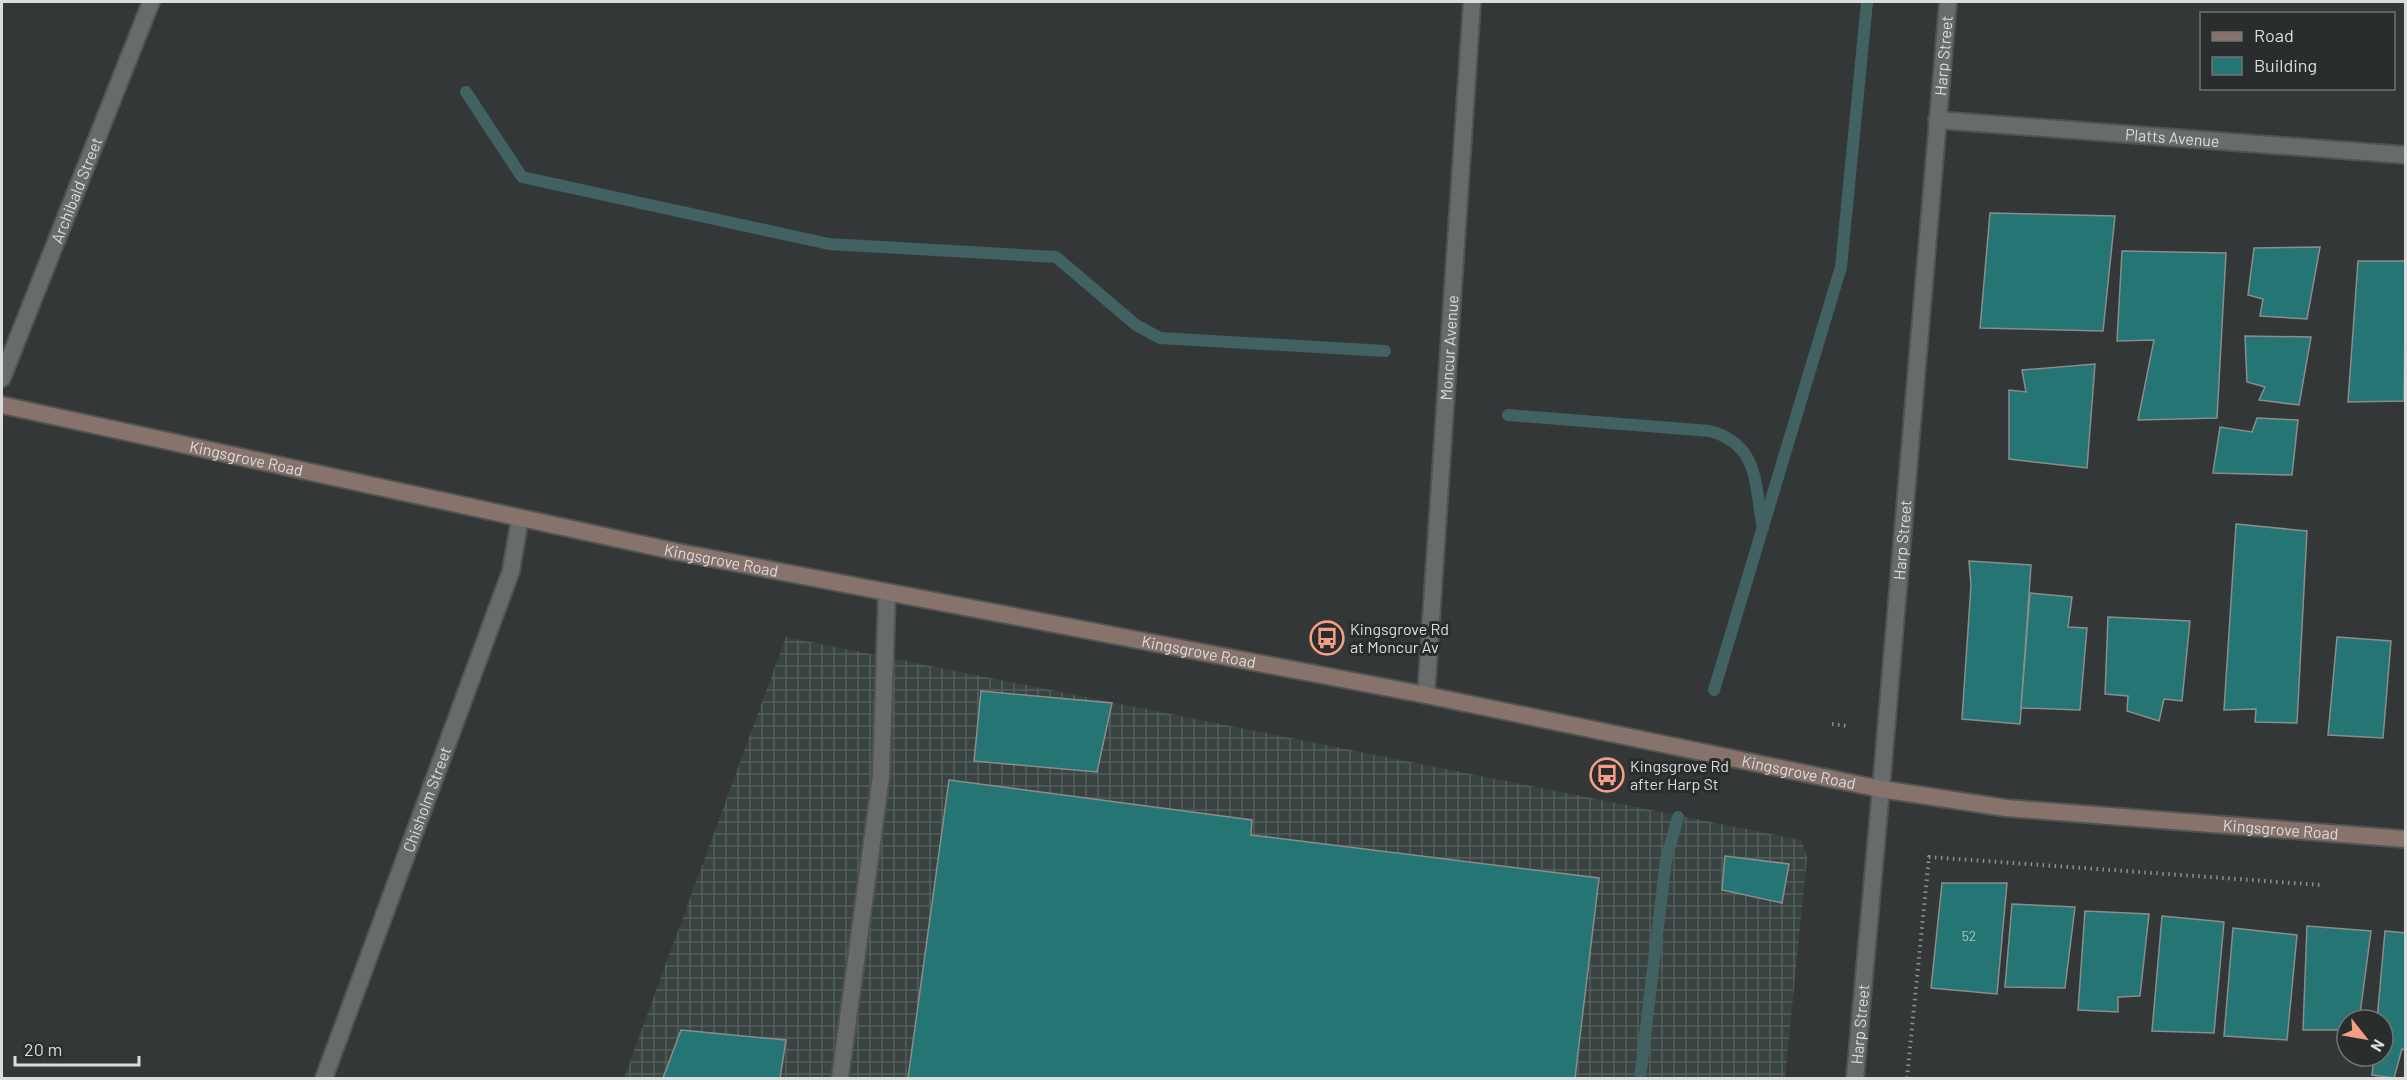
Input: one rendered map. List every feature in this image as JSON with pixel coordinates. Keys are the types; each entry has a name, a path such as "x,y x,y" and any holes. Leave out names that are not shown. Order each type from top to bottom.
{"main road":[{"name":"Kingsgrove Road","path":"2,405 520,518 887,593 1425,695 1881,789 2006,808 2406,838"}],"street":[{"name":"Archibald Street","path":"2,378 151,2"},
{"name":"Moncur Avenue","path":"1425,695 1472,2"},
{"name":"Harp Street","path":"1856,1078 1948,2"},
{"name":"Platts Avenue","path":"1937,120 2406,155"},
{"name":"Chisholm Street","path":"324,1078 511,571 520,518"},
{"path":"840,1078 881,776 887,593"}],"path":[{"path":"1832,724 1847,726"},
{"path":"1907,1078 1929,857 2322,885"}],"shaded area":[{"path":"786,637 1801,840 1807,857 1785,1078 624,1078"}],"building":[{"path":"1990,213 2115,216 2103,331 1980,328"},
{"path":"2320,247 2307,319 2260,316 2263,299 2248,295 2254,248"},
{"path":"2122,251 2226,253 2217,418 2138,420 2154,340 2117,341"},
{"path":"2358,261 2406,261 2404,401 2348,402"},
{"path":"2245,336 2311,337 2299,405 2259,400 2265,387 2247,382"},
{"path":"2095,364 2087,468 2009,459 2009,390 2026,392 2022,370"},
{"path":"2257,418 2298,420 2292,475 2213,473 2220,427 2252,432"},
{"path":"2236,524 2307,531 2297,723 2255,722 2256,709 2224,710"},
{"path":"1969,561 2031,565 2020,724 1962,719 1971,585"},
{"path":"2030,593 2072,597 2068,627 2087,628 2080,710 2021,708"},
{"path":"2108,617 2190,621 2182,701 2164,699 2159,721 2127,711 2128,696 2105,694"},
{"path":"2337,637 2391,641 2383,738 2328,735"},
{"path":"981,691 1112,703 1097,772 974,761"},
{"path":"949,780 1252,820 1251,835 1599,878 1575,1078 908,1078"},
{"path":"1725,856 1789,864 1782,903 1722,890"},
{"path":"1942,883 2007,883 1997,994 1931,988"},
{"path":"2012,904 2075,907 2065,988 2005,987"},
{"path":"2085,911 2149,914 2140,996 2118,997 2118,1012 2078,1010"},
{"path":"2162,916 2224,922 2214,1033 2152,1031"},
{"path":"2307,926 2371,931 2361,1008 2335,1008 2335,1030 2303,1030"},
{"path":"2233,928 2297,935 2287,1040 2224,1036"},
{"path":"2385,931 2406,933 2406,1050 2402,1049 2394,1078 2372,1075 2373,1068 2395,1068 2395,1008 2378,1008"},
{"path":"681,1030 786,1040 780,1078 663,1078"}],"waterway":[{"path":"1714,690 1841,267 1867,2"},
{"path":"466,92 522,177 829,244 1056,257 1136,325 1160,338 1385,351"},
{"path":"1508,415 1710,431 1726,437 1738,446 1752,468 1763,528"},
{"path":"1640,1078 1666,860 1678,817"}],"place":[{"name":"Kingsgrove Rd at Moncur Av","path":"1327,638"},
{"name":"Kingsgrove Rd after Harp St","path":"1607,775"}]}
